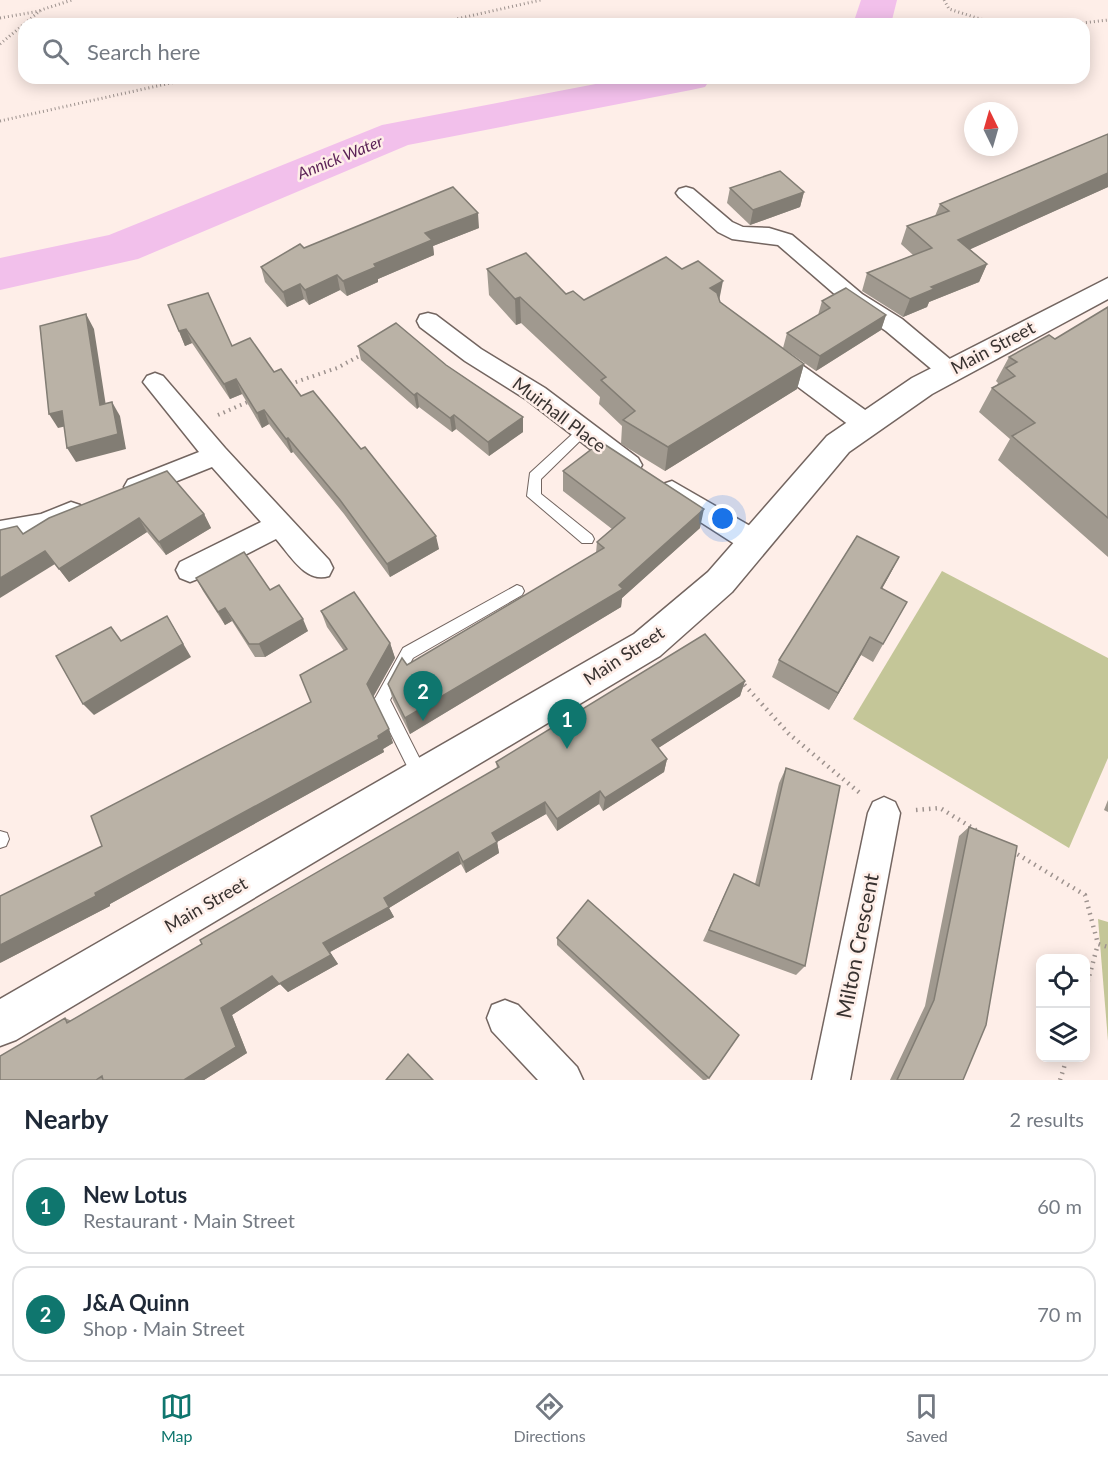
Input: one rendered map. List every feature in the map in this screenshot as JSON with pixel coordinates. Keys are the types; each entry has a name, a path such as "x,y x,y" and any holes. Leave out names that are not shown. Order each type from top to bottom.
{"main road":[{"name":"Main Street","path":"0,1024 422,779 647,645 720,582 838,444 922,386 1108,287"}],"street":[{"path":"686,193 725,227 739,234 769,235 785,240 854,299 894,325 949,371"},
{"name":"Muirhall Place","path":"428,321 473,355 536,394 613,455 754,542"},
{"path":"752,341 866,424"},
{"path":"155,382 216,455 320,568"},
{"path":"0,532 43,524 216,455"},
{"path":"190,570 280,525"},
{"name":"Milton Crescent","path":"831,1080 884,813"},
{"path":"505,1018 564,1080"}],"lane":[{"path":"583,431 536,477 534,496 587,539"},
{"path":"422,779 382,700 408,653 517,591"}],"path":[{"path":"0,18 41,10 72,0"},
{"path":"461,18 542,0"},
{"path":"944,0 949,9 977,18"},
{"path":"31,18 41,10"},
{"path":"1090,22 1108,20"},
{"path":"0,44 18,29"},
{"path":"0,121 166,84"},
{"path":"279,389 337,368 369,351"},
{"path":"192,426 258,398"},
{"path":"737,676 789,734 884,813 940,808 988,837"},
{"path":"1008,849 1085,895 1098,944 1090,973"},
{"path":"1098,944 1108,947"},
{"path":"1060,1080 1066,1062"}],"green space":[{"path":"942,571 1108,658 1108,758 1069,848 853,719"},
{"path":"1098,919 1108,922 1108,1041"}],"building":[{"path":"1108,134 1108,173 958,240 987,264 931,287 934,289 910,299 867,273 932,248 907,226 949,211 940,204"},
{"path":"780,171 804,192 753,210 730,188"},
{"path":"453,187 478,213 425,233 432,240 374,264 376,267 343,281 337,275 305,290 300,284 283,292 261,267 300,244 304,248"},
{"path":"526,253 566,294 573,291 584,300 666,257 682,269 698,261 723,281 710,288 717,293 720,302 804,364 668,447 623,420 635,411 601,380 606,377 520,297 515,299 487,269"},
{"path":"846,288 886,315 820,356 787,333 830,308 822,301"},
{"path":"208,293 232,346 250,338 274,372 281,369 301,396 313,391 361,449 365,447 436,536 387,564 340,500 288,438 286,439 264,410 257,413 236,379 224,384 186,329 179,331 168,305"},
{"path":"1108,307 1108,518 1012,436 1035,423 992,388 1015,376 1006,368 1017,362 1009,357 1049,335 1055,339"},
{"path":"86,314 100,405 112,402 118,434 67,448 62,411 49,414 40,326"},
{"path":"396,323 446,365 523,417 488,442 454,415 450,418 417,393 414,395 358,346"},
{"path":"601,442 704,509 619,585 623,589 405,718 388,684 402,658 407,665 604,548 597,542 625,518 563,471"},
{"path":"167,471 204,514 159,542 139,518 59,569 45,551 0,578 0,530 17,526 23,534 49,518"},
{"path":"857,536 899,557 881,588 907,602 883,644 870,637 838,693 779,660"},
{"path":"244,552 270,590 279,585 303,619 259,644 249,644 225,608 218,612 196,578"},
{"path":"354,592 390,643 367,684 389,729 378,736 379,739 95,893 96,896 0,945 0,896 102,846 91,816 311,702 300,675 347,649 321,611"},
{"path":"167,616 183,644 83,704 56,656 111,627 121,641"},
{"path":"705,634 745,681 652,740 667,759 605,798 600,791 557,819 545,802 492,833 497,842 463,862 458,852 384,898 389,907 323,943 331,955 279,984 272,976 221,1008 236,1047 184,1080 103,1080 102,1076 96,1080 0,1080 0,1056 65,1018 67,1023 202,944 200,940 499,767 496,762"},
{"path":"786,768 840,786 805,966 709,930 734,874 759,886"},
{"path":"969,827 1017,846 986,1025 963,1080 897,1080 934,1000"},
{"path":"588,900 739,1035 709,1078 557,938"},
{"path":"408,1054 433,1080 386,1080"}],"waterway":[{"name":"Annick Water","path":"874,18 879,0"},
{"name":"Annick Water","path":"0,274 121,248 397,134 660,84"}],"place":[{"name":"J&A Quinn","path":"423,721"},
{"name":"New Lotus","path":"567,749"}]}
